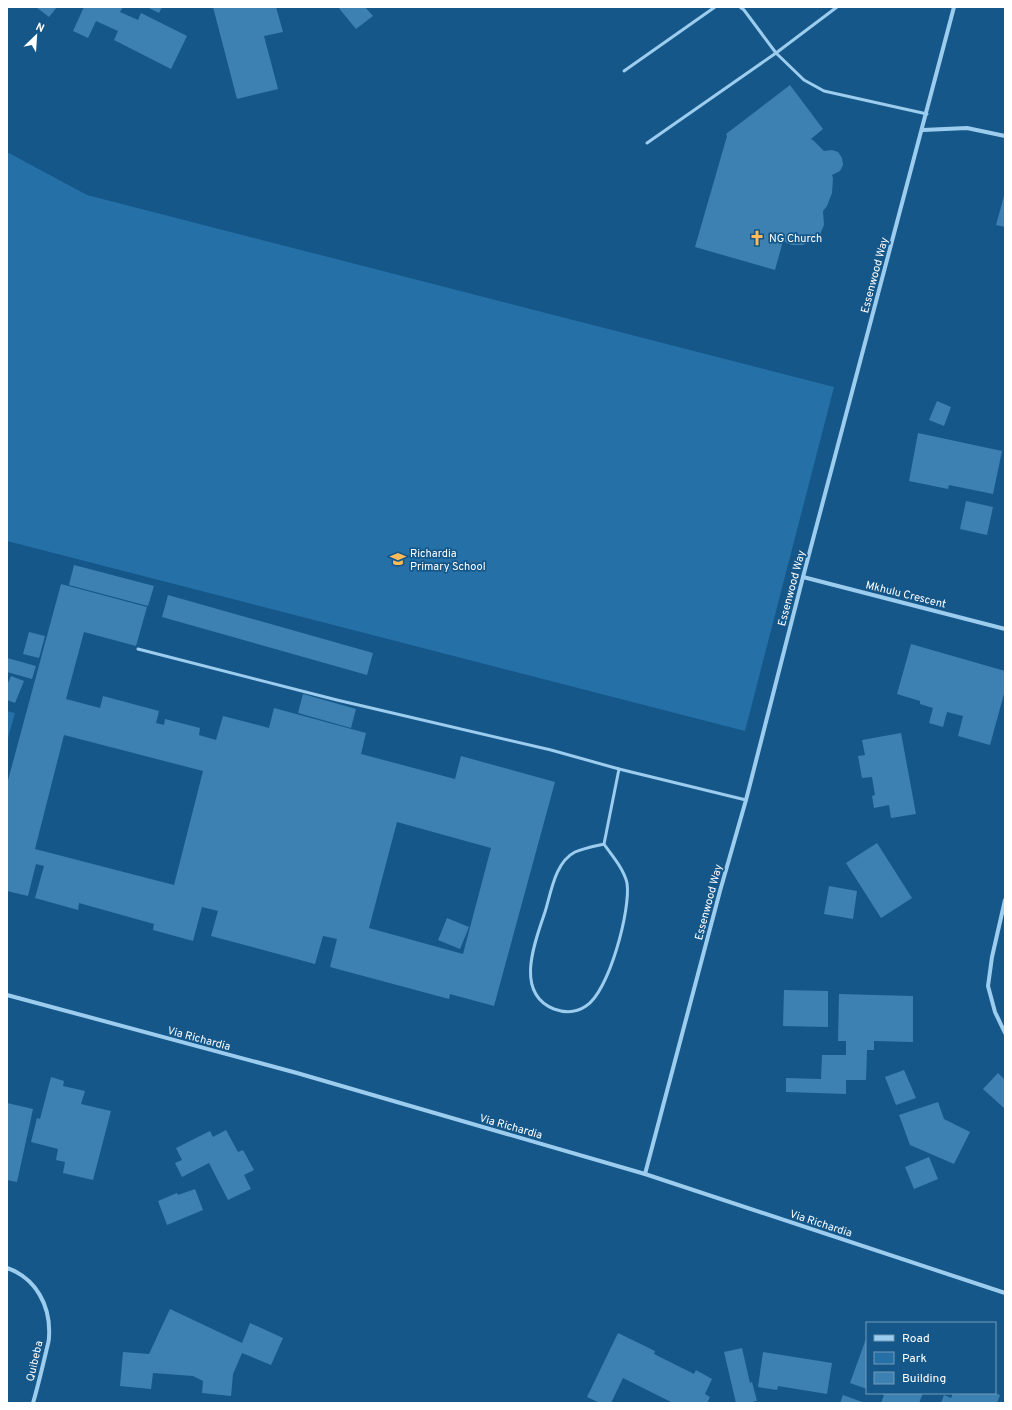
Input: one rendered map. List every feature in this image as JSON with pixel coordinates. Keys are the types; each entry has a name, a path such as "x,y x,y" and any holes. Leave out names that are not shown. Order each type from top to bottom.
{"street":[{"name":"Essenwood Way","path":"645,1174 720,890 746,800 803,577 923,130 954,7"},
{"path":"923,130 967,128 1005,136"},
{"name":"Mkhulu Crescent","path":"803,577 1005,629"},
{"path":"1005,900 992,957 988,986 995,1012 1005,1033"},
{"name":"Via Richardia","path":"7,995 305,1076 645,1174 1005,1293"},
{"name":"Quibeba","path":"7,1268 15,1271 32,1283 42,1298 48,1318 49,1337 33,1403"}],"lane":[{"path":"624,71 715,7"},
{"path":"740,7 744,10 776,53 804,80 824,91 927,114"},
{"path":"647,143 776,53 837,7"},
{"path":"138,649 336,700 551,750 619,769 746,800"},
{"path":"604,844 576,852 566,858 558,871 536,940 530,975 534,993 547,1006 561,1012 575,1012 587,1006 597,995 609,970 625,921 628,896 627,882 622,870 604,844 619,769"}],"green space":[{"path":"7,152 87,195 834,387 745,731 7,541"},
{"path":"7,711 15,713 7,742"}],"building":[{"path":"36,7 57,7 49,17"},
{"path":"84,7 123,7 120,12 138,20 141,13 187,36 171,69 114,40 118,31 96,21 88,38 73,31"},
{"path":"147,7 162,7 159,13"},
{"path":"213,7 276,7 283,32 264,36 278,89 237,99"},
{"path":"338,7 365,7 373,16 356,29"},
{"path":"790,85 823,129 811,139 824,151 832,150 838,152 842,158 843,165 840,171 832,175 832,193 827,206 823,211 824,225 820,234 812,241 803,245 792,245 783,241 775,270 695,247 727,136 726,134"},
{"path":"1005,196 1005,227 996,225"},
{"path":"937,401 951,407 944,426 929,420"},
{"path":"918,433 1002,451 993,494 949,485 948,489 909,481"},
{"path":"966,501 993,507 987,535 960,529"},
{"path":"74,565 154,586 148,606 69,585"},
{"path":"61,584 147,607 136,646 84,632 66,699 100,708 103,696 159,711 156,723 164,725 165,719 200,728 199,735 216,740 223,716 269,728 274,708 366,733 361,754 455,779 461,756 555,782 494,1006 450,994 449,999 330,967 337,939 323,936 315,964 211,936 218,911 202,907 193,941 153,930 154,924 79,903 78,910 35,898 44,866 36,864 28,896 7,891 7,784","holes":["64,735 203,771 174,885 35,849","397,822 491,848 463,954 369,928"]},
{"path":"168,595 373,653 367,675 162,617"},
{"path":"29,632 45,636 39,658 23,654"},
{"path":"911,644 1005,671 1005,690 990,745 958,736 963,716 947,712 943,727 929,723 933,708 920,704 920,701 897,694"},
{"path":"7,658 36,666 32,679 7,672"},
{"path":"11,676 24,681 15,703 7,700 7,685"},
{"path":"303,694 356,709 351,728 298,713"},
{"path":"901,733 916,814 891,818 889,805 874,808 872,796 875,795 872,777 862,778 858,756 865,755 862,740"},
{"path":"877,843 912,898 881,918 846,863"},
{"path":"829,886 857,891 853,919 824,914"},
{"path":"447,918 469,927 460,949 438,940"},
{"path":"784,990 828,991 828,1027 783,1026"},
{"path":"839,994 913,996 913,1042 874,1041 874,1050 867,1050 866,1080 846,1080 846,1094 786,1092 786,1078 821,1079 822,1055 846,1055 846,1041 838,1041"},
{"path":"904,1070 916,1098 896,1105 885,1077"},
{"path":"998,1073 1005,1080 1005,1109 983,1089"},
{"path":"51,1077 64,1081 63,1086 85,1091 81,1104 111,1111 93,1180 63,1173 65,1162 56,1160 58,1149 31,1142 37,1118 40,1119"},
{"path":"938,1102 944,1119 970,1132 954,1164 910,1145 899,1115"},
{"path":"7,1103 33,1109 17,1182 7,1180"},
{"path":"226,1130 238,1152 243,1150 254,1170 244,1175 251,1189 228,1200 209,1163 182,1177 175,1163 182,1160 176,1148 210,1131 213,1137"},
{"path":"929,1157 938,1179 914,1189 905,1167"},
{"path":"195,1189 203,1210 167,1225 158,1201 177,1193 178,1195"},
{"path":"170,1309 242,1343 250,1323 283,1338 271,1365 242,1353 233,1374 231,1396 202,1393 203,1381 193,1376 153,1373 151,1389 120,1386 123,1352 149,1354"},
{"path":"618,1333 655,1351 654,1354 694,1374 696,1370 712,1379 705,1394 710,1397 707,1403 673,1403 623,1378 611,1403 600,1403 587,1397"},
{"path":"866,1339 866,1389 850,1383"},
{"path":"742,1348 750,1383 752,1382 757,1401 754,1401 755,1403 736,1403 724,1352"},
{"path":"763,1352 832,1363 827,1394 778,1386 777,1390 758,1387"},
{"path":"996,1393 1000,1395 997,1403 941,1403 944,1395 951,1398 953,1394"},
{"path":"881,1394 923,1394 919,1403 881,1403 884,1395"},
{"path":"843,1395 865,1403 840,1403"}],"place":[{"name":"NG Church","path":"757,238"},
{"name":"Richardia Primary School","path":"398,559"}]}
